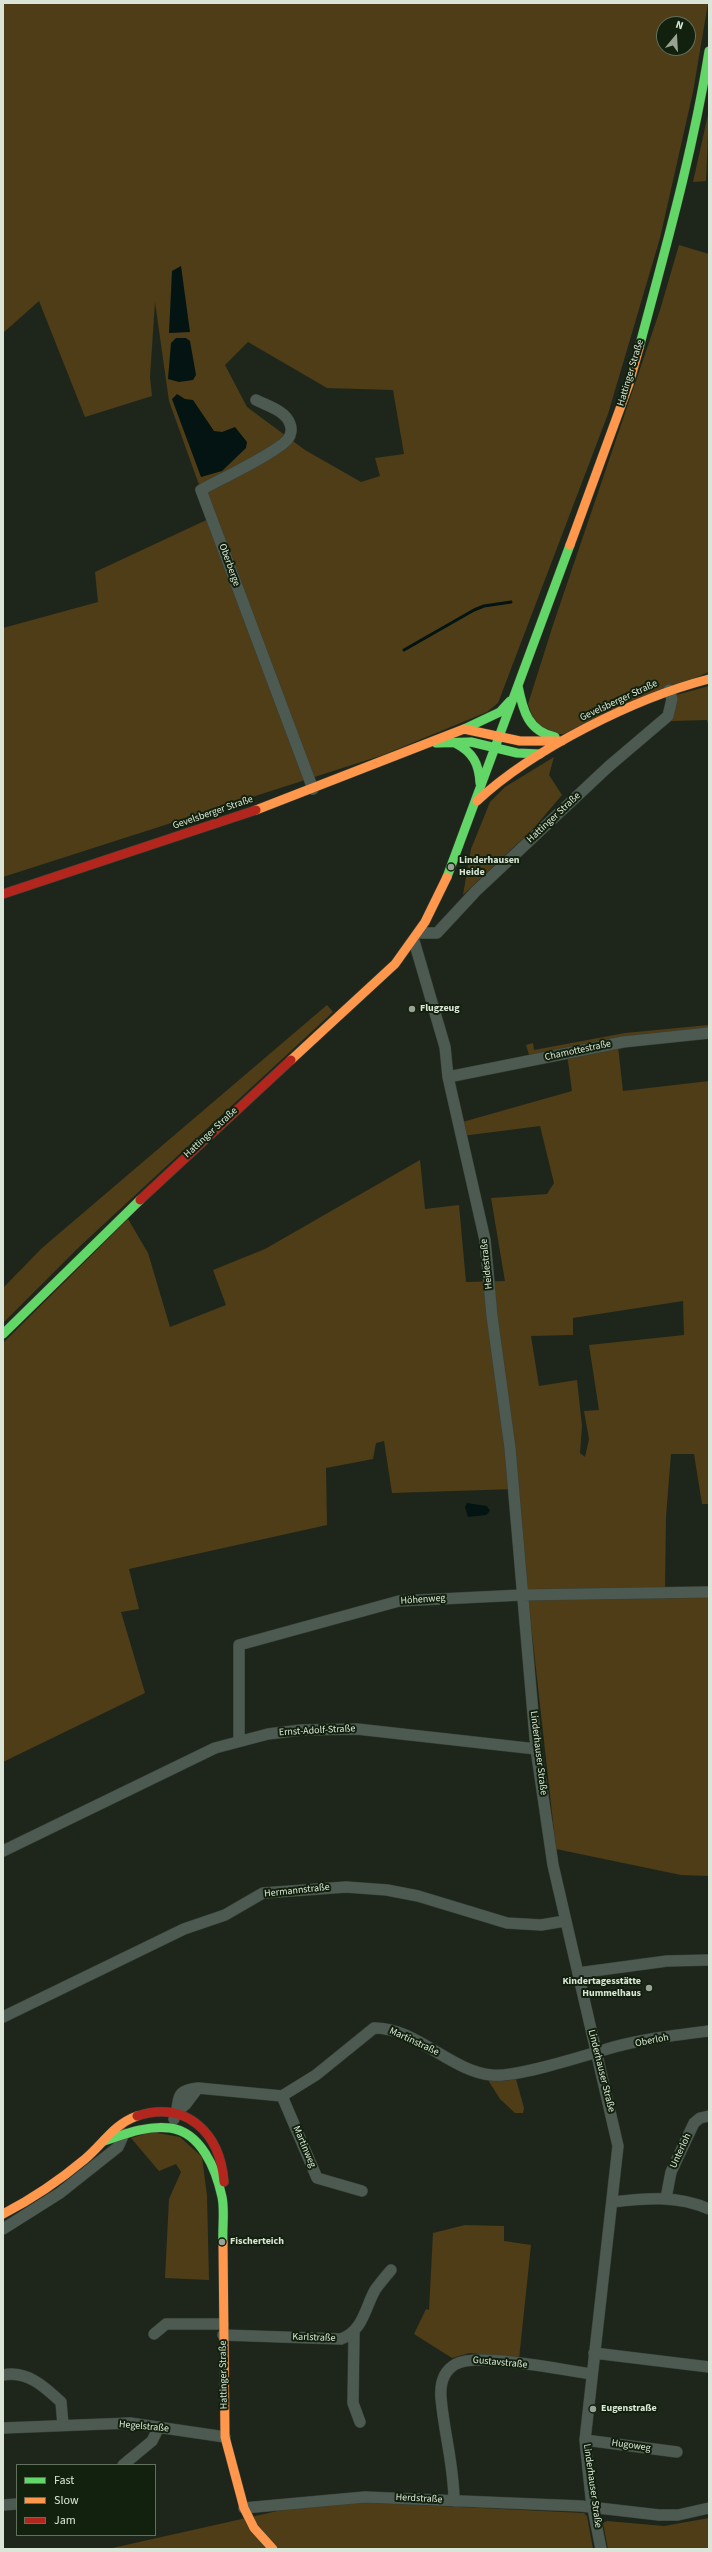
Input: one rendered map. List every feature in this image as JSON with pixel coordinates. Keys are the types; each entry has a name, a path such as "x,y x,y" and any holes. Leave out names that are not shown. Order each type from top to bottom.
{"main road":[{"name":"Hattinger Straße","path":"3,1334 81,1256 183,1159 395,964 417,937 448,874 629,384 705,101 709,51"},
{"name":"Gevelsberger Straße","path":"474,805 494,784 562,741 627,707 669,690 709,679"},
{"name":"Hattinger Straße","path":"518,684 522,709 530,727 547,736 574,736"},
{"path":"464,729 500,712 513,697"},
{"name":"Gevelsberger Straße","path":"3,894 234,818 313,789 428,744 445,735 464,729 498,738 527,742 562,741"},
{"path":"453,742 473,753 478,762 480,788"},
{"name":"Gevelsberger Straße","path":"428,744 471,742 517,753 540,754"},
{"name":"Hattinger Straße","path":"3,2214 54,2182 104,2141 114,2129 143,2114 161,2111 177,2112 197,2123 213,2141 223,2166 224,2181 221,2190 225,2437 246,2513 272,2549"},
{"name":"Hattinger Straße","path":"104,2141 142,2129 170,2128 192,2137 202,2146 221,2190"}],"street":[{"name":"Oberberge","path":"256,400 287,418 291,425 291,435 287,440 259,458 201,490 313,789"},
{"name":"Hattinger Straße","path":"417,937 437,932 465,902 608,767 668,716 672,699 669,690"},
{"name":"Heidestraße","path":"417,937 445,1047 448,1077 485,1240 492,1316 510,1448 522,1595"},
{"name":"Chamottestraße","path":"448,1077 623,1042 709,1033"},
{"name":"Höhenweg","path":"239,1740 239,1645 399,1601 522,1595 709,1592"},
{"name":"Linderhauser Straße","path":"522,1595 536,1749 553,1865 618,2146 591,2374 585,2440 601,2549"},
{"name":"Ernst-Adolf-Straße","path":"3,1851 211,1750 239,1740 301,1730 357,1729 536,1749"},
{"name":"Hermannstraße","path":"3,2016 184,1930 225,1915 263,1893 346,1887 387,1890 418,1896 507,1923 541,1925 565,1921"},
{"path":"578,1973 658,1961 709,1960"},
{"name":"Martinstraße","path":"282,2096 316,2075 374,2028 384,2028 402,2035 480,2073 490,2075 501,2076 596,2053"},
{"name":"Oberloh","path":"596,2053 709,2032"},
{"path":"170,2128 177,2112 179,2096 185,2090 198,2088 282,2096"},
{"name":"Martinweg","path":"282,2096 317,2178 362,2191"},
{"name":"Unterloh","path":"666,2198 671,2172 694,2123 700,2118 709,2116"},
{"path":"3,2229 60,2193 118,2147 124,2134"},
{"path":"612,2202 666,2198 687,2201 709,2209"},
{"path":"360,2422 353,2403 354,2333 359,2326 375,2291 391,2270"},
{"name":"Karlstraße","path":"154,2334 166,2324 341,2339 354,2333"},
{"path":"594,2353 709,2367"},
{"name":"Gustavstraße","path":"454,2501 454,2476 441,2397 444,2376 449,2368 463,2360 483,2359 591,2374"},
{"path":"3,2375 21,2375 45,2387 61,2402 63,2425"},
{"name":"Hegelstraße","path":"3,2428 130,2423 225,2437"},
{"path":"124,2464 152,2441 159,2427"},
{"name":"Hugoweg","path":"585,2440 677,2452"},
{"name":"Herdstraße","path":"246,2513 366,2497 594,2508 603,2511 659,2515 678,2515 709,2508"},
{"path":"3,2505 16,2504"}],"shaded area":[{"path":"3,3 708,3 693,92 660,238 608,414 498,703 487,712 383,755 3,877 3,628 98,602 95,572 215,516 198,482 169,401 155,302 150,377 152,396 85,417 39,301 3,333","holes":["248,342 327,388 393,390 404,454 375,458 380,476 361,482 305,450 247,407 225,365"]},
{"path":"709,110 706,181 693,182"},
{"path":"679,245 709,254 709,672 563,734 551,734 536,727 528,704 553,625 660,310"},
{"path":"181,266 190,332 169,333 172,271"},
{"path":"176,338 186,338 190,341 196,375 193,380 179,382 168,379 171,343"},
{"path":"177,394 185,399 193,400 214,431 222,432 235,427 247,442 246,448 222,471 201,477 172,399"},
{"path":"709,686 709,727 707,720 672,721 669,717 676,695"},
{"path":"554,757 549,775 562,795 534,828 463,895 471,849 490,802 505,787"},
{"path":"327,1005 333,1012 78,1248 3,1323 3,1288 42,1248"},
{"path":"709,1025 709,1029 530,1058 526,1045 533,1043 534,1050 625,1033"},
{"path":"618,1046 623,1091 709,1081 709,1504 702,1504 694,1454 671,1454 666,1517 665,1590 709,1590 709,1876 681,1875 556,1849 516,1489 392,1493 384,1441 376,1443 373,1459 326,1468 327,1525 129,1569 139,1609 121,1612 145,1693 3,1762 3,1343 128,1219 148,1253 170,1327 226,1305 213,1270 265,1249 420,1160 425,1209 459,1205 466,1282 505,1281 491,1198 547,1194 554,1183 540,1126 462,1136 459,1123 572,1091 567,1054","holes":["683,1301 684,1335 589,1345 599,1410 584,1411 589,1439 585,1457 580,1453 582,1426 577,1380 539,1386 531,1336 573,1335 573,1318"]},
{"path":"467,1503 487,1506 490,1511 486,1515 468,1517 465,1507"},
{"path":"516,2079 524,2108 523,2113 515,2113 500,2099 488,2080 503,2081"},
{"path":"152,2132 180,2137 202,2157 207,2196 209,2280 165,2278 169,2199 181,2172 176,2164 159,2171 131,2138"},
{"path":"465,2225 504,2226 504,2241 531,2245 519,2359 470,2353 452,2358 414,2334 426,2309 429,2310 433,2233"},
{"path":"358,2502 584,2513 587,2516 593,2549 108,2549 282,2510"},
{"path":"709,2518 709,2549 608,2549 603,2523 607,2521 664,2526"}],"waterway":[{"path":"404,650 474,610 484,606 511,602"}],"traffic: fast":[{"path":"639,348 687,164 709,51"},
{"path":"447,877 570,545"},
{"path":"518,686 522,704 528,719 539,730 555,737"},
{"path":"464,729 500,712 510,701"},
{"path":"436,743 471,742 517,753 540,754"},
{"path":"455,743 466,750 474,759 478,770 480,783"},
{"path":"3,1334 140,1200"},
{"path":"104,2141 136,2131 161,2127 181,2131 190,2137 198,2144 205,2154 216,2175 222,2197 223,2243"}],"traffic: slow":[{"path":"570,545 629,384 639,348"},
{"path":"477,801 526,763 586,728 649,699 709,679"},
{"path":"256,810 464,729 520,741 562,741"},
{"path":"291,1060 395,964 425,922 447,877"},
{"path":"3,2214 56,2182 85,2159 115,2129 137,2116"},
{"path":"223,2243 225,2437 244,2508 254,2528 273,2549"}],"traffic: jam":[{"path":"3,894 256,810"},
{"path":"140,1200 291,1060"},
{"path":"137,2116 155,2112 171,2113 185,2117 198,2125 208,2135 216,2149 221,2164 224,2182"}],"place":[{"name":"Linderhausen Heide","path":"451,867"},
{"name":"Flugzeug","path":"412,1009"},
{"name":"Kindertagesstätte Hummelhaus","path":"649,1988"},
{"name":"Fischerteich","path":"222,2242"},
{"name":"Eugenstraße","path":"593,2409"}]}
